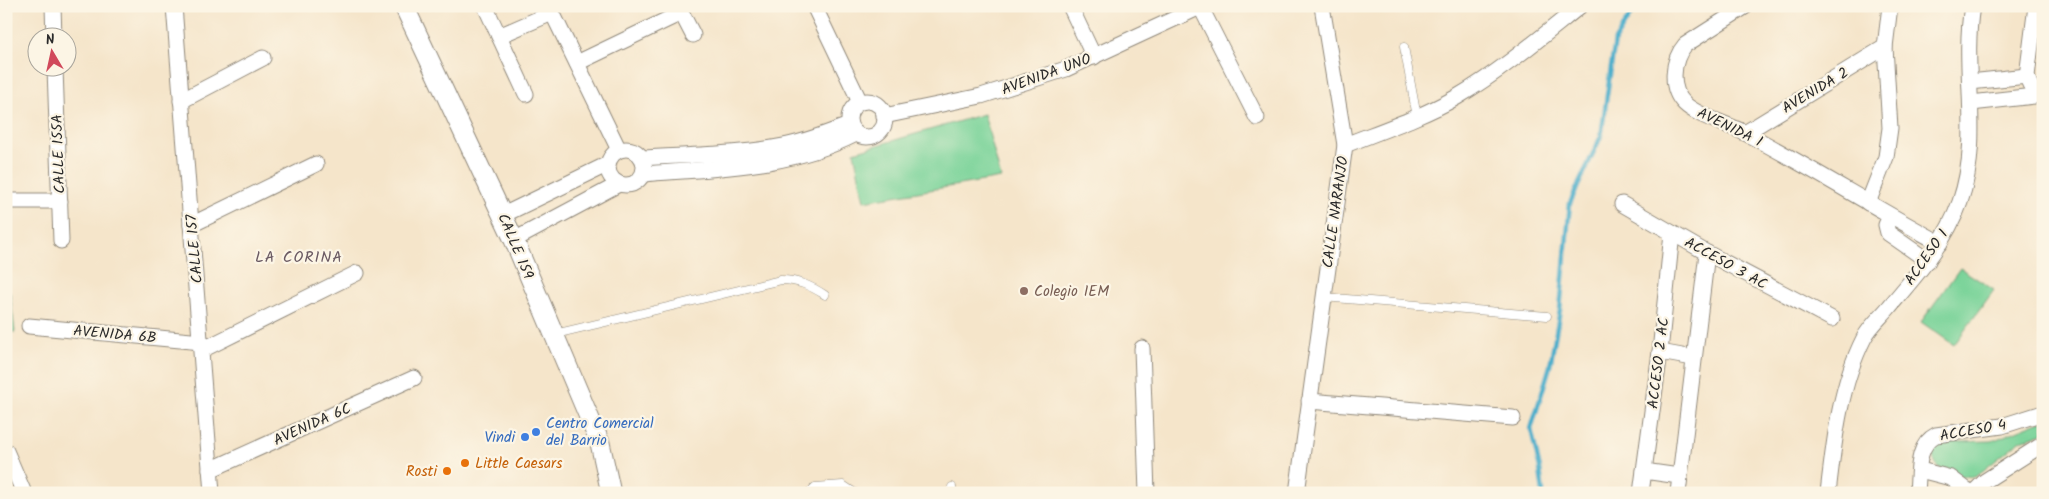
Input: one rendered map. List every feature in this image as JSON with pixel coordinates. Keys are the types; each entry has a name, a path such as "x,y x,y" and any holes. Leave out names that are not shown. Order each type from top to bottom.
{"street":[{"path":"53,6 54,28"},
{"name":"CALLE 157","path":"174,6 212,493"},
{"name":"CALLE 159","path":"404,6 503,215 600,442 611,493"},
{"path":"485,6 526,94"},
{"path":"814,6 860,102"},
{"path":"1070,6 1094,57"},
{"path":"1322,6 1345,145"},
{"name":"CALLE NARANJO","path":"1297,493 1345,145 1417,117 1457,97 1497,70 1580,6"},
{"name":"AVENIDA 1","path":"1746,6 1684,45 1678,54 1674,79 1677,92 1685,104 1745,133 1940,243"},
{"path":"1868,203 1886,157 1890,128 1885,47 1890,6"},
{"name":"ACCESO 1","path":"1828,493 1835,439 1847,384 1864,337 1928,261 1940,243 1959,204 1972,150 1968,30 1972,6"},
{"path":"2036,6 2027,76 2030,86 2036,92 2043,94"},
{"path":"1200,7 1257,118"},
{"name":"AVENIDA UNO","path":"884,116 981,96 1066,69 1200,7"},
{"path":"576,63 679,9 692,35"},
{"path":"499,36 551,10 619,150"},
{"name":"AVENIDA 2","path":"1745,133 1885,47"},
{"path":"181,101 264,58"},
{"path":"1970,82 2027,76"},
{"name":"CALLE 155A","path":"55,78 61,241"},
{"path":"1971,103 2043,94"},
{"path":"869,101 877,104 884,116 884,126 880,132 867,138 852,129 848,116 852,108 860,102 869,101"},
{"path":"642,158 732,153 784,146 852,129"},
{"path":"643,174 760,165 795,158 835,145 852,129"},
{"path":"514,240 619,184 633,184 643,174 645,167 642,158 628,148 619,150 612,155 608,164 608,172 612,180 619,184"},
{"path":"191,225 316,164"},
{"path":"503,215 608,164"},
{"path":"6,201 60,200"},
{"name":"ACCESO 3 AC","path":"1622,204 1707,253 1832,319"},
{"path":"1890,216 1886,225 1888,233 1928,261"},
{"name":"ACCESO 2 AC","path":"1641,493 1660,352 1672,232"},
{"path":"1678,493 1707,253"},
{"path":"202,346 357,273"},
{"name":"AVENIDA 6B","path":"29,326 202,346"},
{"path":"1142,348 1147,493"},
{"path":"1660,352 1693,358"},
{"name":"AVENIDA 6C","path":"210,470 414,378"},
{"path":"1309,401 1513,418"},
{"name":"ACCESO 4","path":"1916,493 1922,447 1931,437 2002,426 2043,413"},
{"path":"1920,470 1950,478 1972,493 1984,481 2043,444"},
{"path":"6,451 24,493"},
{"path":"1644,471 1679,476"}],"lane":[{"path":"1404,47 1417,117"},
{"path":"554,334 781,280 794,280 815,288 826,295"},
{"path":"1323,297 1547,316"},
{"path":"809,493 815,487 843,485 855,493"}],"green space":[{"path":"984,114 1001,178 864,201 854,152"},
{"path":"1960,268 1994,290 1954,345 1921,322"},
{"path":"6,293 10,293 15,332 6,332"},
{"path":"2043,420 2043,433 2020,441 1975,477 1947,473 1941,470 1931,451 1943,444 1954,442 1992,441"}],"waterway":[{"path":"1543,493 1531,429 1550,366 1560,310 1570,203 1601,136 1615,40 1636,6"}],"place":[{"name":"Colegio IEM","path":"1024,291"},
{"name":"Centro Comercial del Barrio","path":"536,432"},
{"name":"Vindi","path":"525,437"},
{"name":"Little Caesars","path":"465,463"},
{"name":"Rosti","path":"447,471"}],"district":[{"name":"LA CORINA","path":"299,256"}]}
